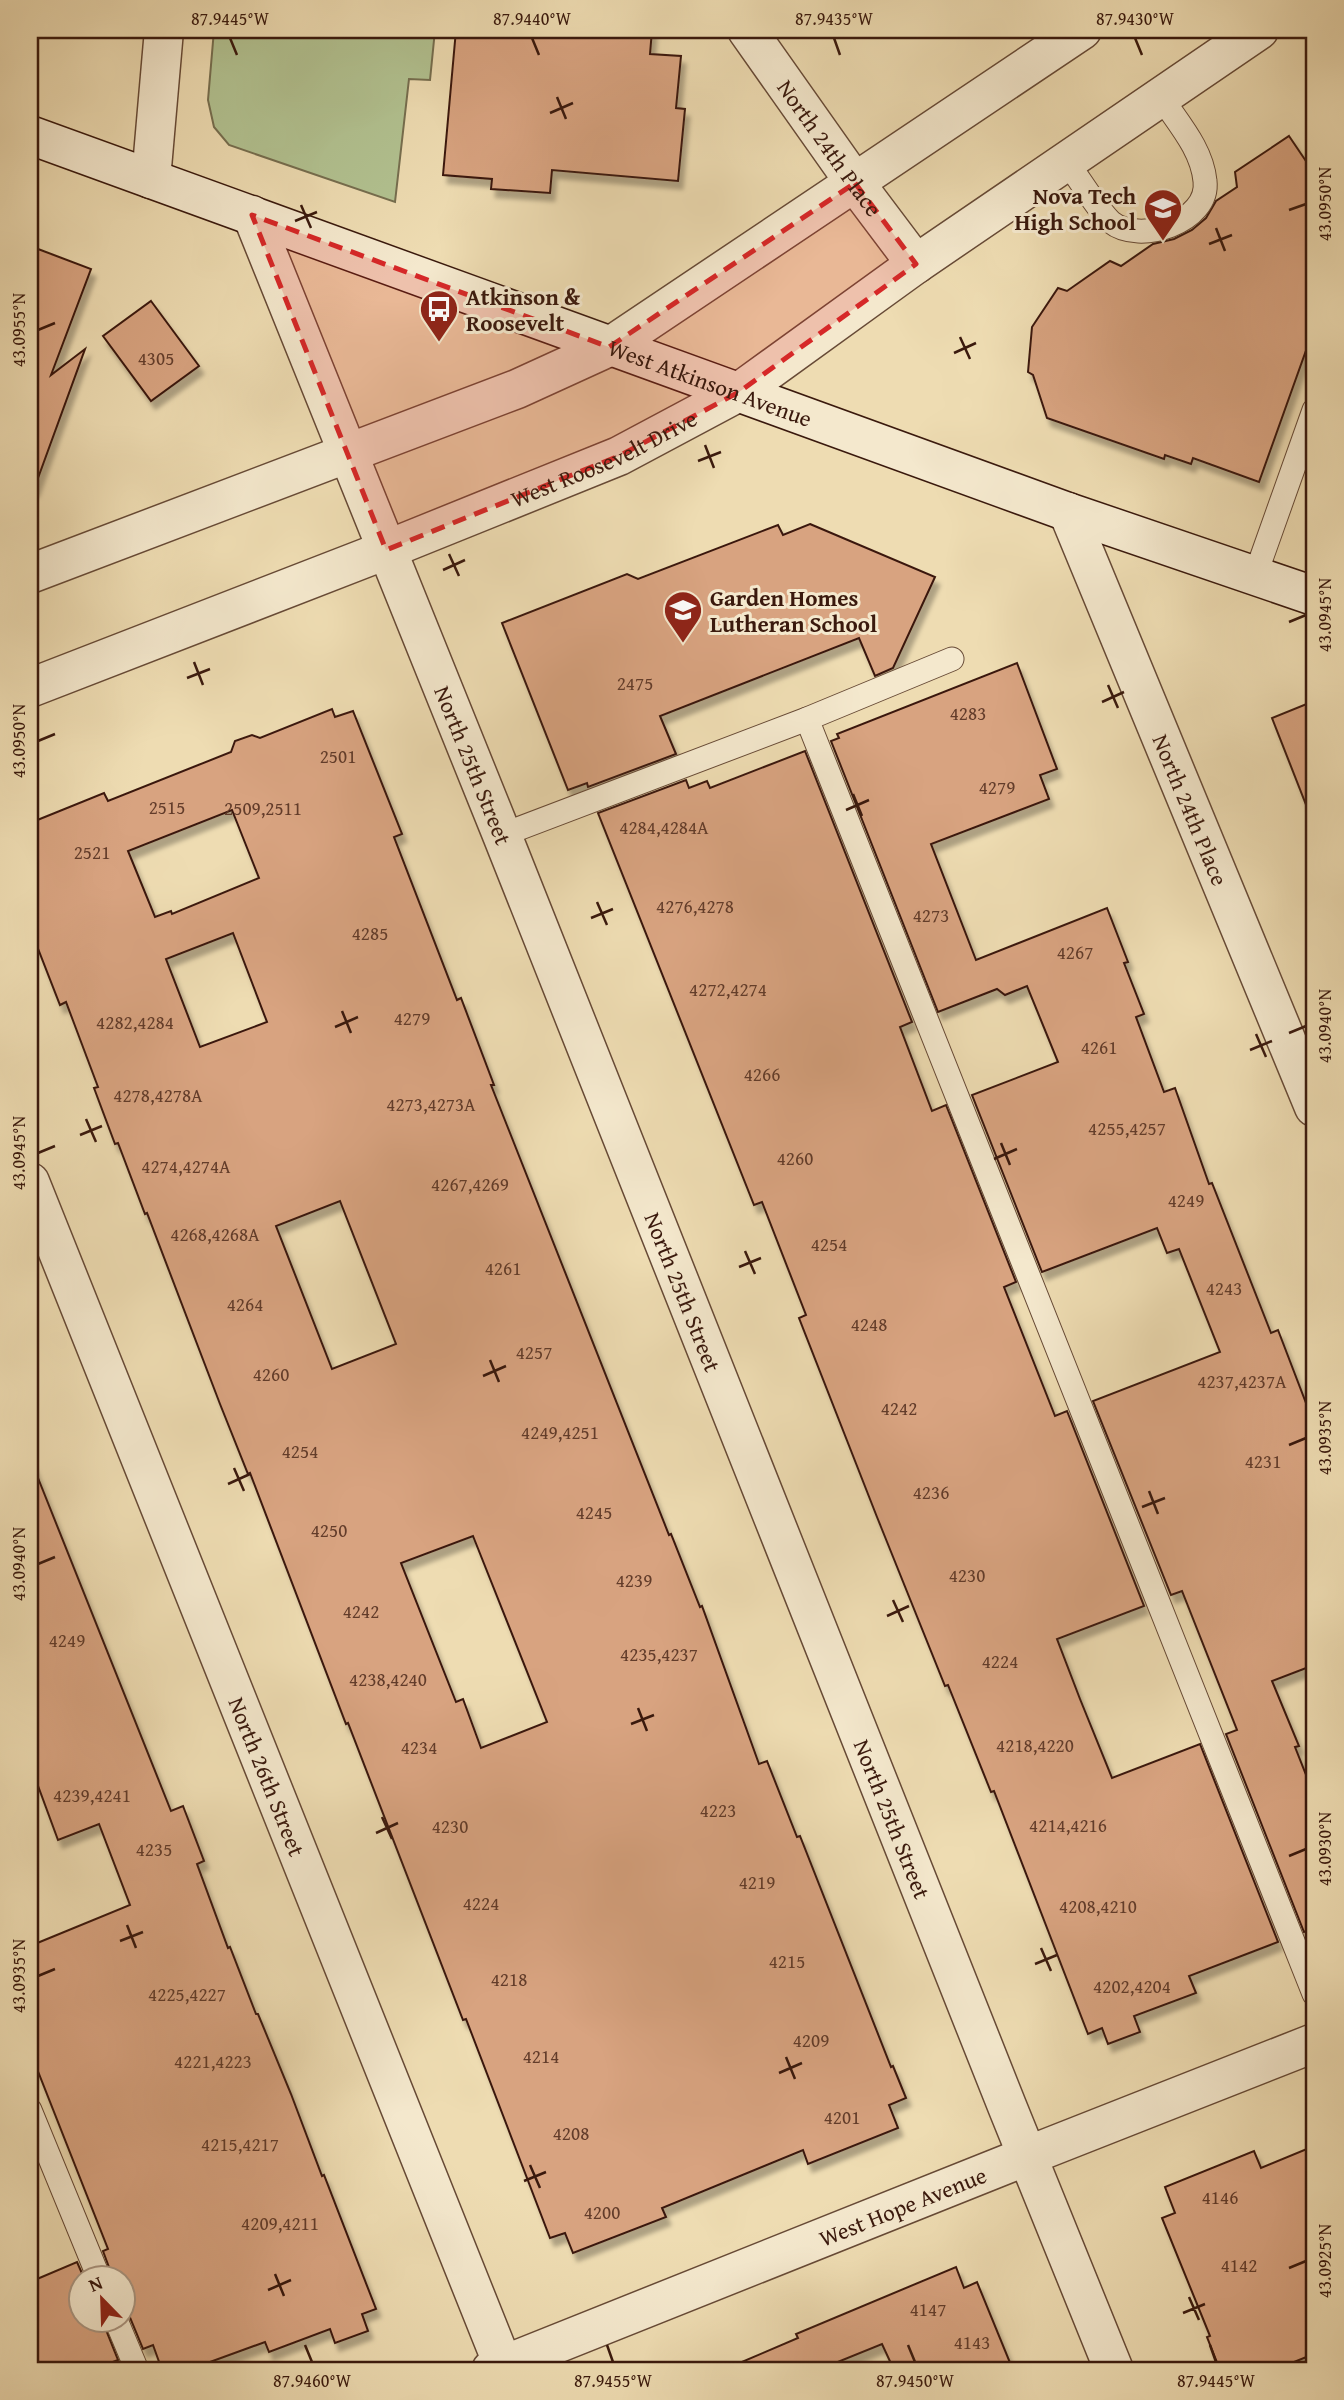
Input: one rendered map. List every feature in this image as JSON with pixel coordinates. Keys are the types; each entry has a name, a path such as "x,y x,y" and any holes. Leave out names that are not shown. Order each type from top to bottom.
{"street":[{"path":"150,178 164,30"},
{"name":"North 24th Place","path":"747,30 916,264"},
{"path":"30,574 517,389 609,347 1082,30"},
{"name":"West Roosevelt Drive","path":"30,688 619,456 739,392 916,264 1259,30"},
{"name":"West Atkinson Avenue","path":"30,135 1068,512 1314,596"},
{"name":"North 25th Street","path":"252,215 1114,2370"},
{"name":"North 24th Place","path":"1068,512 1314,1107"},
{"name":"North 26th Street","path":"30,1182 500,2369"},
{"name":"West Hope Avenue","path":"500,2369 1027,2155 1314,2043"}],"lane":[{"path":"1066,161 1110,221 1132,232 1156,231 1178,222 1199,204 1206,184 1198,153 1161,97"},
{"path":"1255,576 1314,410"},
{"path":"502,835 807,719 952,659"},
{"path":"807,719 1314,1994"},
{"path":"30,2110 94,2264"},
{"path":"122,2334 137,2370"}],"highlighted area":[{"path":"855,183 916,264 739,392 619,456 386,550 252,215 609,347"}],"green space":[{"path":"214,30 435,30 430,80 409,79 395,202 229,145 214,127 208,100"}],"building":[{"path":"456,30 652,30 650,54 681,56 676,108 685,109 678,181 552,170 550,193 491,189 492,179 443,175"},
{"path":"1289,136 1314,173 1314,328 1259,482 1193,458 1191,464 1165,455 1164,459 1047,418 1033,375 1028,372 1032,327 1058,288 1067,291 1110,261 1121,266 1153,244 1174,239 1192,230 1206,218 1216,201 1237,187 1235,172"},
{"path":"38,249 91,269 51,375 85,349 34,489 30,489 30,271"},
{"path":"151,301 199,366 151,401 103,336"},
{"path":"810,524 935,577 893,668 875,676 859,638 660,716 676,754 588,787 587,783 568,790 502,623 627,574 638,579 778,525 783,535"},
{"path":"1017,663 1057,769 1040,775 1049,799 931,844 976,960 1107,908 1144,1014 1136,1017 1164,1092 1175,1088 1209,1184 1212,1183 1271,1333 1278,1330 1314,1424 1314,1665 1272,1681 1299,1746 1295,1747 1314,1795 1314,1928 1304,1932 1226,1734 1237,1730 1182,1591 1171,1595 1093,1401 1220,1352 1179,1249 1167,1253 1157,1228 1042,1272 972,1095 1058,1062 1027,986 1005,995 997,989 938,1012 831,741 839,738 837,734"},
{"path":"1314,701 1314,820 1312,820 1272,718"},
{"path":"332,709 335,717 353,711 402,834 394,837 457,1000 461,998 494,1085 491,1085 669,1535 671,1534 700,1607 702,1606 759,1764 767,1761 906,2098 889,2105 898,2128 808,2164 803,2150 662,2208 666,2217 573,2253 565,2233 550,2238 147,1213 145,1214 118,1143 115,1144 94,1088 98,1087 66,1002 60,1005 30,928 30,823 104,793 108,801 231,752 235,741 252,735 260,738","holes":["232,810 259,878 172,914 171,911 155,917 128,851","233,933 267,1022 200,1047 166,959","340,1201 396,1344 332,1369 276,1226","473,1536 547,1722 481,1748 463,1699 456,1702 401,1563"]},
{"path":"805,751 912,1022 900,1027 932,1111 946,1105 1016,1282 1004,1287 1055,1416 1067,1411 1144,1606 1057,1639 1080,1699 1112,1778 1200,1744 1278,1942 1189,1976 1196,1993 1134,2016 1140,2032 1108,2044 1102,2028 1088,2034 994,1791 991,1792 948,1685 945,1686 799,1318 806,1315 762,1202 754,1205 598,813 686,780 689,788 707,781 710,788"},
{"path":"32,1463 171,1811 183,1806 204,1861 197,1864 228,1948 230,1947 291,2094 376,2309 362,2314 368,2331 335,2343 330,2329 269,2352 265,2342 188,2370 162,2370 153,2345 143,2349 136,2332 136,2264 108,2264 103,2251 108,2249 30,2051 30,1946 130,1905 99,1824 58,1840 30,1764"},
{"path":"1314,2146 1314,2354 1274,2370 1220,2370 1207,2337 1210,2336 1162,2218 1175,2213 1165,2187 1254,2151 1261,2168"},
{"path":"66,2267 66,2334 108,2334 118,2360 92,2370 40,2370 30,2347 30,2282"},
{"path":"956,2267 964,2288 977,2282 1013,2370 894,2370 882,2344 818,2370 723,2370 798,2338 796,2334"}],"place":[{"name":"Nova Tech High School","path":"1163,242"},
{"name":"Atkinson & Roosevelt","path":"439,343"},
{"name":"Garden Homes Lutheran School","path":"683,644"}]}
